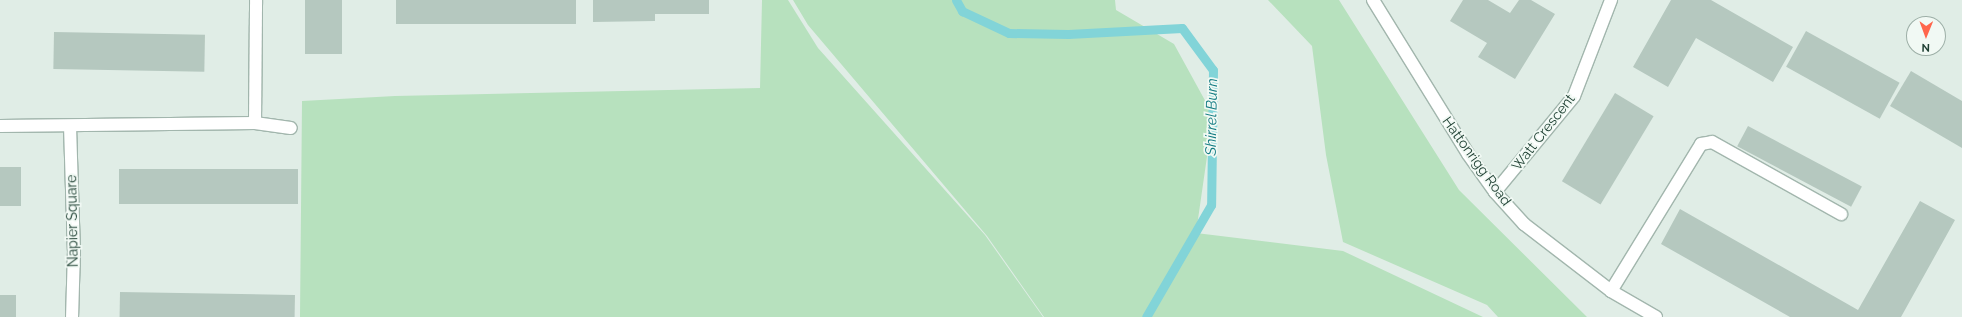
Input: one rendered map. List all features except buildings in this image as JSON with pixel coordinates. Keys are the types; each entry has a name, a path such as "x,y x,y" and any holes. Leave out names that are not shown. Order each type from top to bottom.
{"street":[{"path":"255,123 256,0"},
{"name":"Hattonrigg Road","path":"1373,0 1468,154 1495,192 1524,224 1611,291 1656,317"},
{"name":"Watt Crescent","path":"1495,192 1574,96 1611,0"},
{"path":"0,126 255,123 291,128"},
{"name":"Napier Square","path":"70,126 74,251 72,317"},
{"path":"1611,291 1701,144 1712,142 1841,214"}],"green space":[{"path":"762,0 788,0 818,48 985,235 1043,317 300,317 302,101 395,96 760,88"},
{"path":"793,0 1115,0 1116,10 1174,44 1213,115 1196,233 1343,251 1483,317 1044,317 987,236 808,25"},
{"path":"1268,0 1339,0 1459,190 1587,317 1498,317 1487,305 1343,242 1326,155 1312,46"}],"waterway":[{"name":"Shirrel Burn","path":"956,0 962,11 1009,33 1068,34 1182,28 1213,70 1211,205 1146,317"}]}
